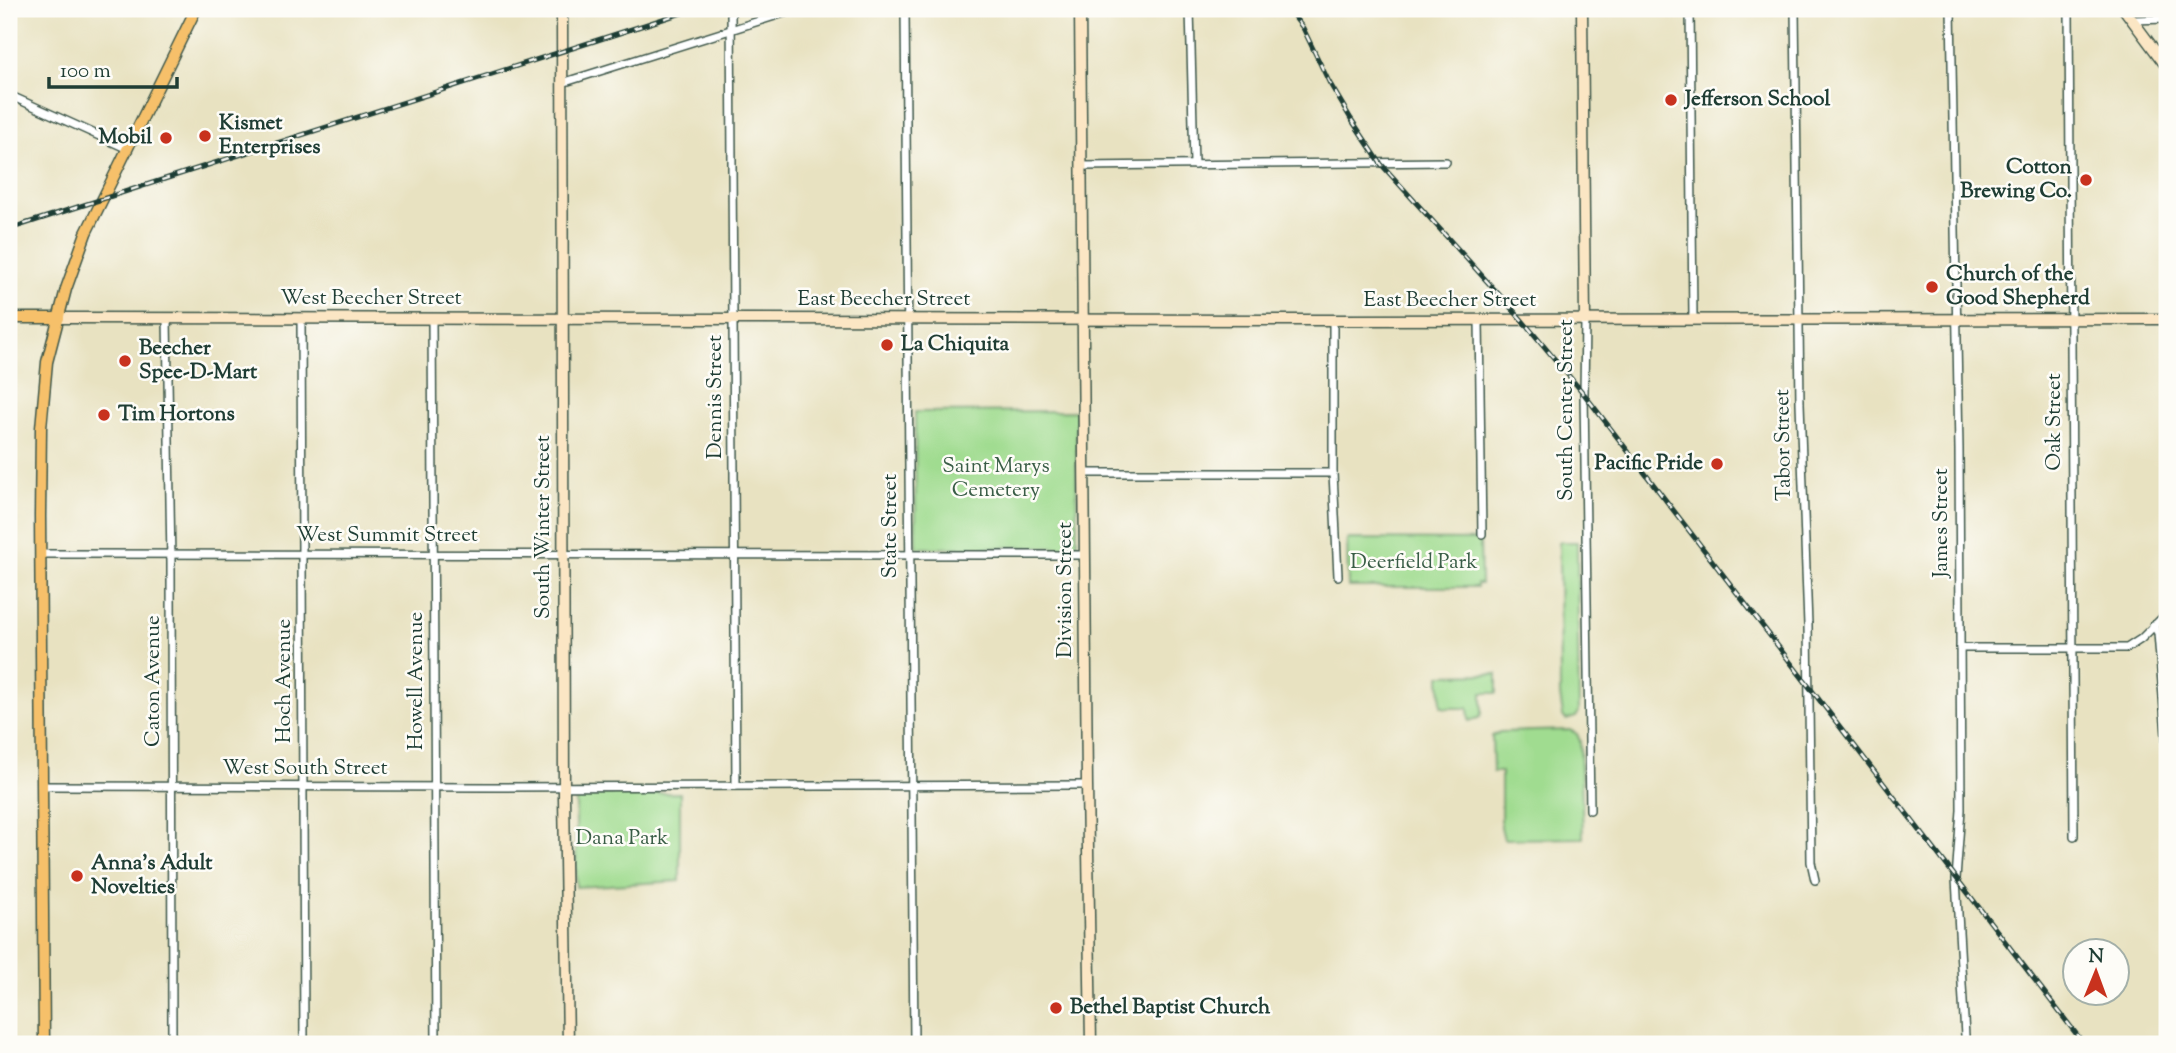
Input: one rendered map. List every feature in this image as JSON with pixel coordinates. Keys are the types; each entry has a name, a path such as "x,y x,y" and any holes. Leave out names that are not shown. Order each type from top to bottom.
{"main road":[{"path":"44,1044 41,554 42,416 47,362 86,233 197,9"},
{"name":"West Beecher Street","path":"9,318 59,318"}],"street":[{"name":"South Winter Street","path":"562,9 564,787 568,1044"},
{"name":"Dennis Street","path":"731,9 736,786"},
{"path":"562,83 797,9"},
{"name":"State Street","path":"905,9 914,1044"},
{"name":"Division Street","path":"1080,9 1091,1044"},
{"path":"1191,9 1194,165"},
{"name":"South Center Street","path":"1582,9 1590,810"},
{"path":"1690,9 1693,319"},
{"name":"Tabor Street","path":"1795,9 1802,477 1809,673 1811,862 1815,880"},
{"name":"James Street","path":"1951,9 1957,320 1961,810 1956,879 1965,1036"},
{"name":"Oak Street","path":"2069,9 2074,836"},
{"path":"2124,9 2167,67"},
{"path":"2132,20 2167,19"},
{"path":"9,95 128,149"},
{"path":"1082,166 1446,162"},
{"name":"West Beecher Street","path":"59,318 734,319"},
{"name":"Caton Avenue","path":"167,318 171,554 172,1044"},
{"name":"Hoch Avenue","path":"301,318 304,1044"},
{"name":"Howell Avenue","path":"432,318 436,1044"},
{"name":"East Beecher Street","path":"734,319 2167,319"},
{"path":"1333,320 1333,473 1338,576"},
{"path":"1479,320 1482,534"},
{"path":"1085,473 1333,473"},
{"name":"West Summit Street","path":"41,554 1085,555"},
{"path":"1960,648 2127,648 2141,639 2167,613"},
{"path":"2153,625 2158,633 2167,748"},
{"name":"West South Street","path":"41,786 1087,785"}],"green space":[{"name":"Saint Marys Cemetery","path":"1076,411 1077,547 916,548 915,412"},
{"name":"Deerfield Park","path":"1347,539 1480,540 1481,584 1477,584 1477,587 1348,587"},
{"path":"1559,542 1577,542 1579,712 1576,717 1566,720 1560,695"},
{"path":"1497,674 1497,693 1482,693 1482,713 1479,718 1469,721 1468,708 1441,706 1440,675"},
{"path":"1570,730 1577,734 1580,741 1583,838 1504,839 1501,827 1501,772 1493,772 1492,736 1500,732"},
{"name":"Dana Park","path":"680,793 680,881 576,887 576,794"}],"railway":[{"path":"9,229 694,9"},
{"path":"1288,9 1303,28 1329,82 1381,164 1522,320 1584,394 2084,1044"}],"place":[{"name":"Jefferson School","path":"1671,100"},
{"name":"Kismet Enterprises","path":"205,136"},
{"name":"Mobil","path":"166,138"},
{"name":"Cotton Brewing Co.","path":"2086,180"},
{"name":"Church of the Good Shepherd","path":"1932,287"},
{"name":"La Chiquita","path":"887,345"},
{"name":"Beecher Spee-D-Mart","path":"125,361"},
{"name":"Tim Hortons","path":"104,415"},
{"name":"Pacific Pride","path":"1717,464"},
{"name":"Anna's Adult Novelties","path":"77,876"},
{"name":"Bethel Baptist Church","path":"1056,1008"}]}
